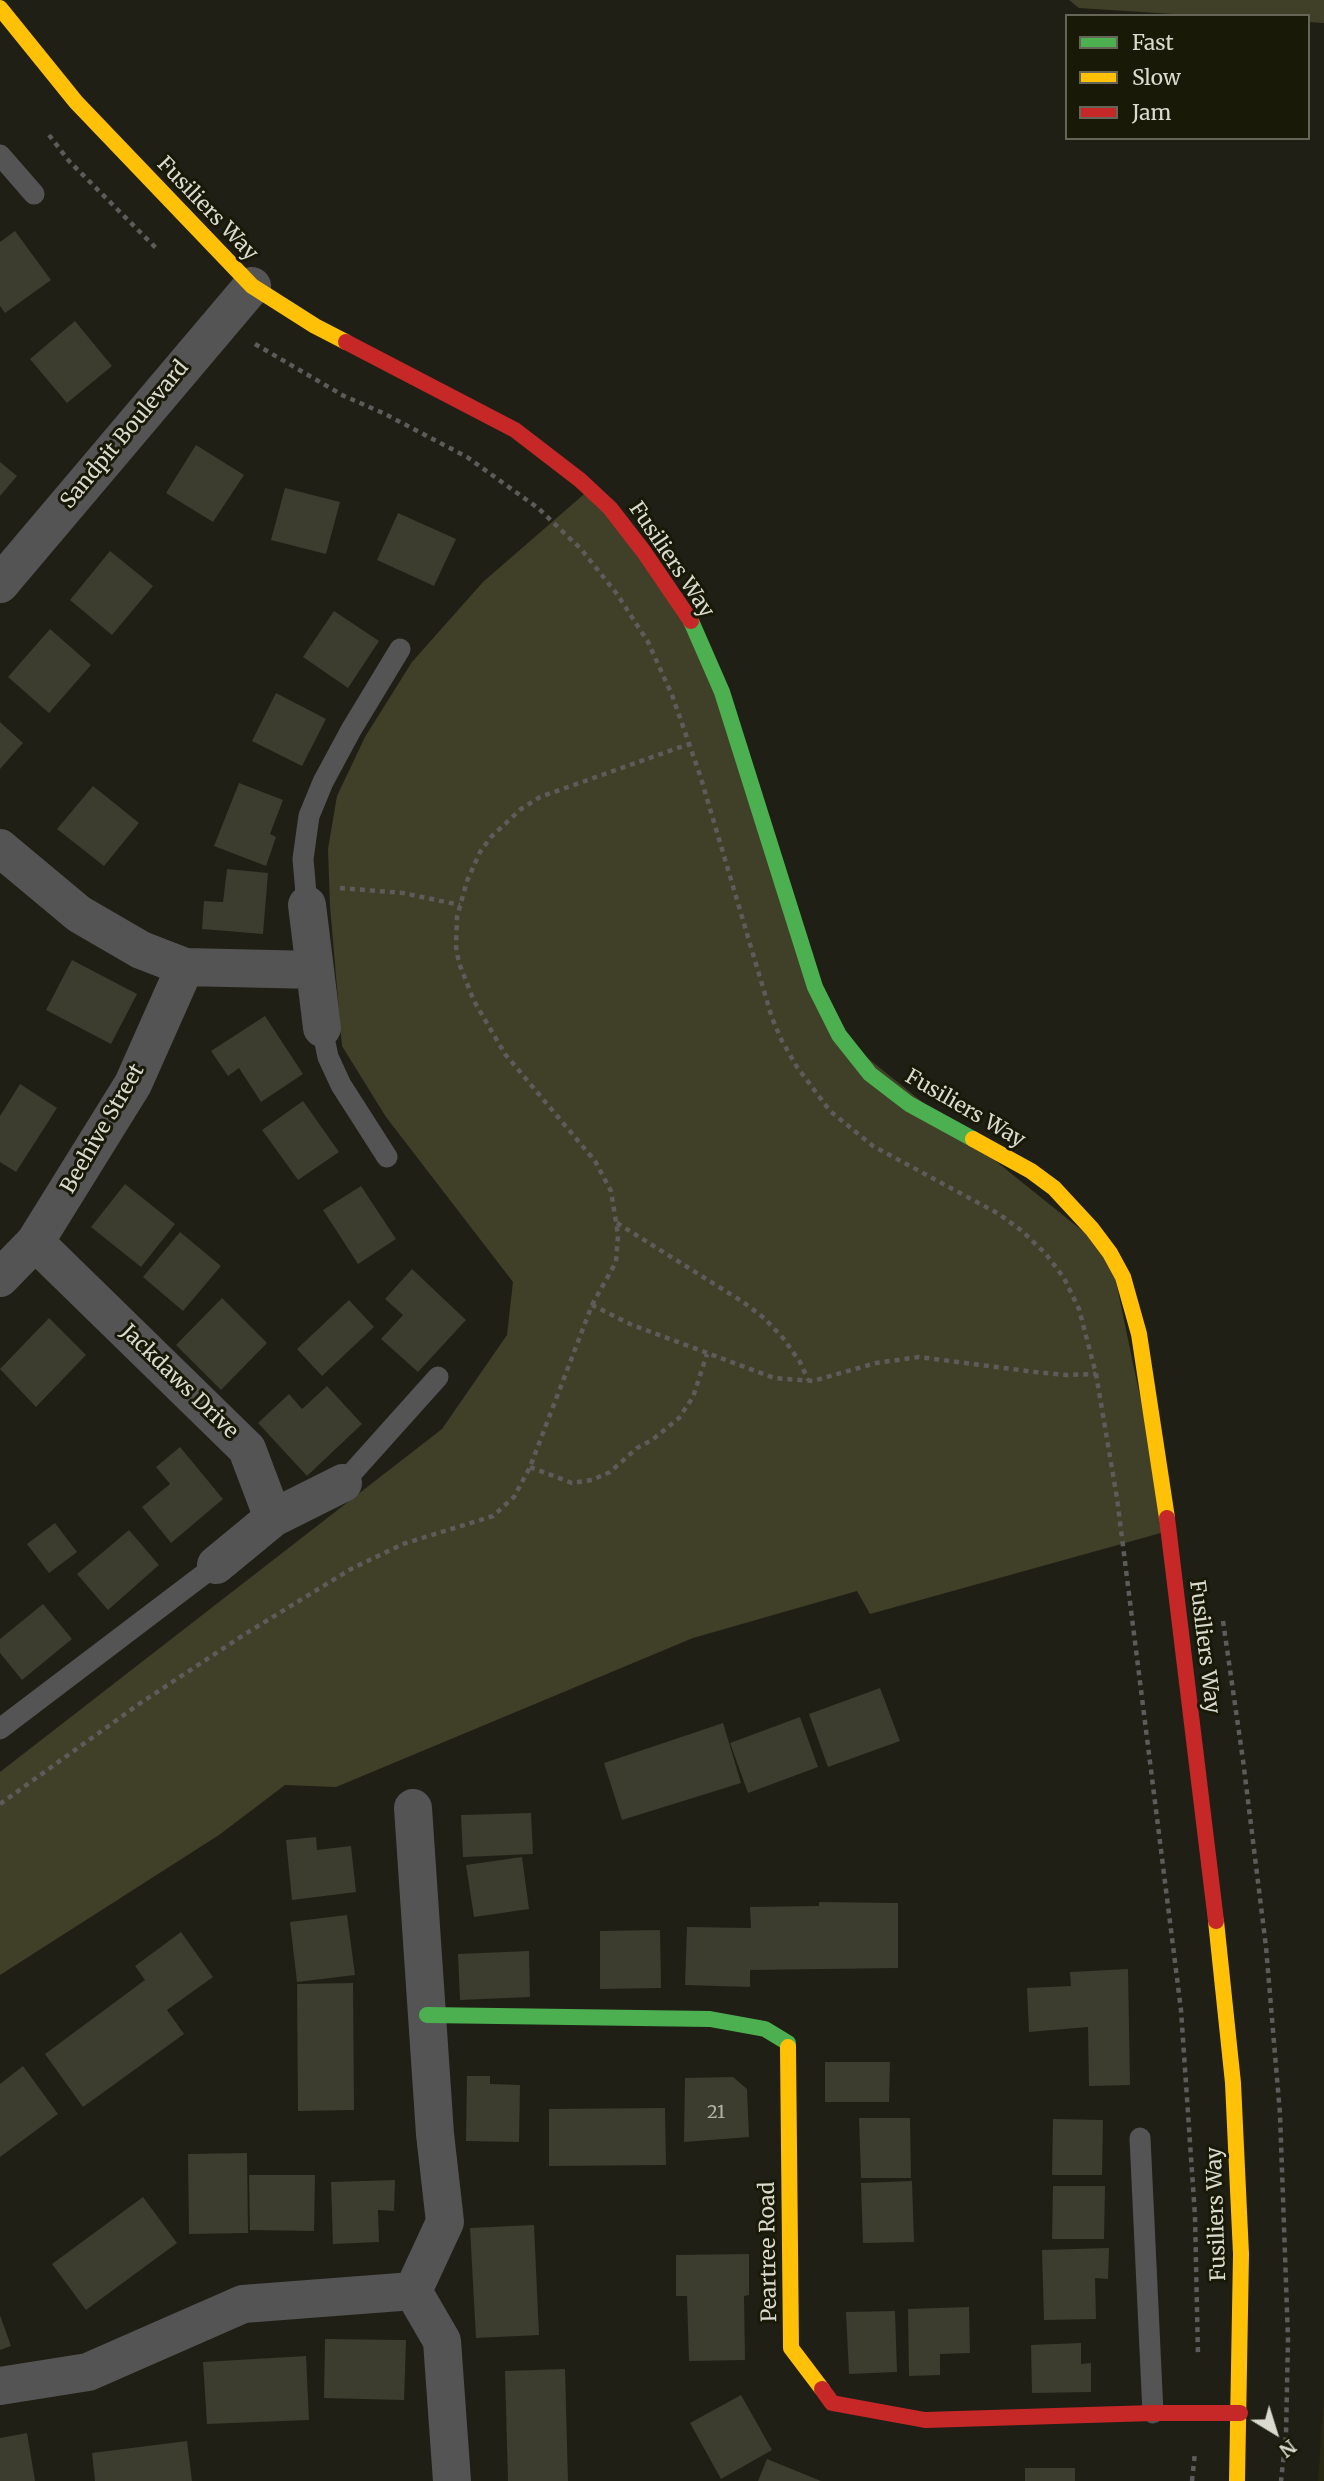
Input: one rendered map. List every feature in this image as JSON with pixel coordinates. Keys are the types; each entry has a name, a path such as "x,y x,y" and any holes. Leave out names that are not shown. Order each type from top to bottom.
{"street":[{"name":"Fusiliers Way","path":"0,8 76,102 252,286 316,326 515,430 580,480 610,508 689,617 722,692 815,987 839,1035 870,1074 909,1104 1031,1171 1054,1188 1092,1229 1124,1277 1139,1334 1159,1456 1211,1878 1233,2083 1241,2254 1237,2481"},
{"name":"Sandpit Boulevard","path":"0,584 252,286"},
{"path":"0,848 79,914 141,950 185,967 315,970"},
{"path":"306,897 322,1027"},
{"name":"Beehive Street","path":"0,1278 35,1242 133,1084 185,967"},
{"name":"Jackdaws Drive","path":"35,1242 247,1449 273,1518"},
{"path":"216,1564 273,1518 343,1483"},
{"path":"413,1808 435,2134 445,2222 413,2291"},
{"name":"Peartree Road","path":"428,2015 710,2019 765,2029 788,2043 791,2348 832,2403 925,2420 1240,2413"},
{"path":"0,2386 88,2372 243,2304 413,2291"},
{"path":"413,2291 442,2341 452,2481"}],"lane":[{"path":"0,155 34,194"},
{"path":"306,897 303,859 309,816 323,782 351,730 400,649"},
{"path":"322,1027 328,1057 341,1085 387,1157"},
{"path":"343,1483 438,1377"},
{"path":"0,1729 216,1564"},
{"path":"1140,2138 1153,2413"}],"path":[{"path":"43,129 69,161 157,249"},
{"path":"225,316 256,345 344,396 467,457 538,509 581,549 617,594 642,632 672,695 772,1018 797,1067 830,1111 873,1146 999,1214 1022,1231 1046,1254 1064,1278 1079,1309 1096,1374 1117,1498 1181,2010 1195,2216 1198,2360"},
{"path":"0,1804 139,1704 245,1634 351,1569 403,1544 493,1516 514,1497 530,1467 592,1305 616,1262 618,1235 611,1191 595,1161 505,1054 474,1001 458,963 457,917 480,852 521,809 540,797 689,744"},
{"path":"306,897 355,887 423,896 460,905"},
{"path":"616,1222 764,1318 783,1338 800,1362 808,1380"},
{"path":"592,1305 630,1324 774,1378 808,1380 876,1363 919,1357 1035,1373 1096,1374"},
{"path":"530,1467 572,1483 592,1480 610,1472 637,1448 652,1440 679,1418 693,1397 707,1354"},
{"path":"1192,2481 1195,2444"}],"shaded area":[{"path":"1324,2399 1324,2481 1318,2481"}],"green space":[{"path":"1069,0 1324,0 1324,23 1310,22 1310,14 1173,14 1079,8"},
{"path":"590,489 689,617 839,1035 1110,1253 1168,1531 870,1614 857,1591 693,1638 336,1787 285,1785 219,1835 0,1975 0,1772 442,1429 507,1335 513,1282 386,1117 342,1046 328,849 337,796 365,737 412,662 483,582"}],"building":[{"path":"15,231 51,280 5,313 0,306 0,242"},
{"path":"75,321 112,366 67,403 30,359"},
{"path":"196,445 244,475 213,522 166,493"},
{"path":"0,462 17,476 0,496"},
{"path":"285,488 340,502 326,554 271,540"},
{"path":"398,513 456,539 434,586 377,560"},
{"path":"110,551 153,586 112,635 70,600"},
{"path":"334,611 379,641 348,688 303,657"},
{"path":"50,629 91,665 49,713 8,677"},
{"path":"276,693 326,719 302,766 252,741"},
{"path":"0,722 23,743 0,769"},
{"path":"239,783 283,800 270,834 276,837 266,866 214,846"},
{"path":"93,786 139,823 104,866 57,829"},
{"path":"227,869 268,873 263,934 202,929 204,901 223,902"},
{"path":"72,960 137,994 111,1044 46,1010"},
{"path":"265,1016 303,1074 261,1102 239,1068 228,1076 211,1051"},
{"path":"20,1084 57,1108 16,1172 0,1162 0,1116"},
{"path":"303,1101 339,1152 298,1180 262,1130"},
{"path":"125,1184 175,1224 141,1267 91,1227"},
{"path":"361,1186 396,1239 358,1264 323,1210"},
{"path":"180,1232 221,1266 183,1311 143,1277"},
{"path":"412,1269 466,1320 418,1372 381,1339 403,1315 385,1299"},
{"path":"222,1298 267,1343 221,1390 176,1345"},
{"path":"349,1300 374,1327 322,1376 297,1349"},
{"path":"49,1318 86,1355 36,1407 0,1369"},
{"path":"327,1386 362,1424 307,1476 258,1423 289,1394 302,1409"},
{"path":"180,1447 223,1499 171,1543 142,1507 170,1484 156,1467"},
{"path":"55,1523 77,1552 49,1573 27,1544"},
{"path":"129,1530 159,1565 108,1610 77,1574"},
{"path":"43,1604 72,1639 22,1680 0,1653 0,1639"},
{"path":"880,1688 900,1741 828,1767 809,1714"},
{"path":"800,1717 818,1767 748,1793 730,1743"},
{"path":"723,1723 741,1783 622,1820 604,1763"},
{"path":"531,1813 533,1854 463,1857 461,1815"},
{"path":"316,1837 317,1850 351,1846 356,1892 292,1900 286,1840"},
{"path":"522,1857 529,1909 474,1917 466,1865"},
{"path":"819,1902 898,1903 898,1968 750,1970 750,1987 685,1985 687,1927 751,1928 750,1907 819,1906"},
{"path":"347,1915 355,1975 297,1982 290,1922"},
{"path":"660,1930 661,1988 600,1989 600,1931"},
{"path":"181,1932 213,1977 167,2010 184,2034 83,2107 45,2054 145,1980 135,1966"},
{"path":"529,1951 530,1997 460,2000 458,1954"},
{"path":"1128,1969 1130,2085 1089,2086 1088,2027 1029,2032 1027,1988 1071,1986 1070,1972"},
{"path":"353,1983 354,2110 298,2111 297,1984"},
{"path":"825,2062 890,2062 889,2102 825,2102"},
{"path":"23,2066 58,2114 0,2157 0,2084"},
{"path":"467,2076 490,2076 490,2084 520,2085 519,2142 466,2141"},
{"path":"733,2077 747,2089 749,2137 684,2142 685,2078"},
{"path":"665,2108 666,2165 549,2166 549,2109"},
{"path":"859,2118 910,2118 911,2178 861,2178"},
{"path":"1053,2119 1103,2120 1102,2175 1052,2175"},
{"path":"247,2153 248,2233 189,2234 188,2154"},
{"path":"249,2175 315,2175 314,2231 250,2230"},
{"path":"395,2180 394,2211 378,2210 379,2242 333,2244 331,2182"},
{"path":"912,2181 914,2242 863,2243 861,2183"},
{"path":"1053,2186 1105,2186 1104,2239 1052,2239"},
{"path":"143,2197 177,2243 86,2310 52,2264"},
{"path":"534,2225 539,2335 476,2338 470,2228"},
{"path":"1109,2248 1108,2279 1095,2278 1096,2319 1044,2320 1042,2250"},
{"path":"749,2254 749,2295 744,2296 745,2360 689,2361 687,2296 676,2296 676,2255"},
{"path":"969,2307 970,2353 940,2354 940,2375 909,2376 908,2309"},
{"path":"895,2311 897,2372 849,2374 846,2312"},
{"path":"0,2315 11,2346 0,2350"},
{"path":"325,2339 406,2340 404,2400 324,2398"},
{"path":"1081,2343 1081,2364 1091,2363 1091,2392 1032,2393 1031,2345"},
{"path":"306,2356 309,2420 207,2424 203,2362"},
{"path":"565,2369 568,2481 508,2481 505,2371"},
{"path":"741,2395 772,2450 721,2479 690,2423"},
{"path":"27,2433 35,2481 0,2481 0,2438"},
{"path":"187,2441 192,2481 95,2481 92,2453"},
{"path":"767,2459 821,2481 758,2481"},
{"path":"1025,2468 1075,2468 1075,2481 1025,2481"}],"traffic: fast":[{"path":"691,621 722,692 815,987 839,1035 870,1074 909,1104 973,1139"},
{"path":"427,2015 710,2019 765,2029 788,2043 788,2047"}],"traffic: slow":[{"path":"0,8 76,102 252,286 315,326 346,342"},
{"path":"973,1139 1031,1171 1054,1188 1092,1229 1110,1253 1123,1277 1139,1334 1167,1518"},
{"path":"1216,1921 1233,2083 1241,2254 1237,2481"},
{"path":"788,2047 791,2348 822,2389"}],"traffic: jam":[{"path":"346,342 515,430 580,480 610,508 691,621"},
{"path":"1167,1518 1216,1921"},
{"path":"822,2389 832,2403 925,2420 1240,2413"}]}
